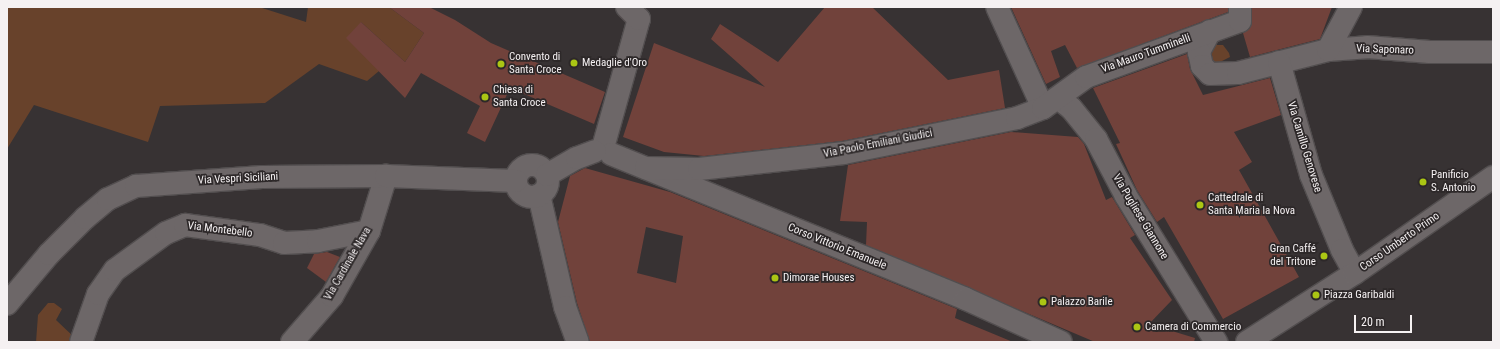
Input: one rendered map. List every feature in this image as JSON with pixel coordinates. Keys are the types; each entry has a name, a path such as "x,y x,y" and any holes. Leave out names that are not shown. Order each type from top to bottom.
{"street":[{"path":"547,175 576,158 603,150 639,19 627,7"},
{"path":"997,7 1050,103"},
{"path":"1328,50 1351,7"},
{"name":"Via Mauro Tumminelli","path":"1050,103 1086,77 1210,31 1240,14"},
{"name":"Via Saponaro","path":"1210,31 1199,52 1202,66 1210,74 1238,72 1328,50 1367,47 1430,52 1493,52"},
{"name":"Via Camillo Genovese","path":"1279,62 1311,176 1342,250 1355,273"},
{"name":"Via Paolo Emiliani Giudici","path":"646,168 699,168 844,153 1017,118 1050,103"},
{"name":"Via Pugliese Giannone","path":"1050,103 1071,108 1096,139 1126,196 1216,342"},
{"name":"Corso Vittorio Emanuele","path":"603,150 966,299 1061,342"},
{"path":"529,165 539,167 547,175 546,189 539,195 524,194 516,181 520,171 529,165"},
{"name":"Via Vespri Siciliani","path":"7,304 49,254 85,218 108,199 136,186 262,177 386,176 516,181"},
{"name":"Via Cardinale Nava","path":"292,342 332,296 369,231 386,176"},
{"name":"Corso Umberto Primo","path":"1247,342 1355,273 1493,177"},
{"path":"539,195 565,307 578,342"},
{"name":"Via Montebello","path":"81,342 98,294 115,270 166,232 185,225 260,235 284,243 318,241 369,231"}],"shaded area":[{"path":"7,7 259,7 306,22 308,7 389,7 424,33 405,62 361,22 379,71 367,81 319,64 265,103 160,106 148,142 34,105 7,149"},
{"path":"1215,45 1223,45 1230,57 1216,64 1211,63 1209,49"},
{"path":"48,303 54,303 62,309 56,320 75,338 69,342 36,342 38,315"}],"building":[{"name":"Convento di Santa Croce","path":"389,7 429,7 455,20 491,43 605,92 594,124 510,88 485,142 467,133 480,106 421,73 405,98 346,38 361,22 405,62 424,33"},
{"path":"825,7 872,7 948,80 999,70 1005,108 842,141 704,156 664,152 623,137 654,43 765,87 711,39 720,24 778,62"},
{"path":"1011,7 1228,7 1228,12 1077,68 1065,45 1051,51 1060,77 1046,84"},
{"path":"1252,7 1332,7 1320,39 1250,57 1243,33 1250,28"},
{"name":"Cattedrale di Santa Maria la Nova","path":"1187,54 1190,69 1203,95 1270,78 1281,115 1234,132 1252,162 1239,170 1299,277 1223,319 1164,217 1157,222 1137,190 1116,144 1120,143 1093,88"},
{"path":"1011,132 1078,137 1084,144 1106,200 1112,197 1135,235 1130,238 1172,300 1149,324 1195,338 1194,342 1095,342 866,245 867,222 840,221 848,165"},
{"path":"585,168 670,192 957,309 955,318 1013,342 590,342 577,303 558,222 570,176","holes":["646,227 683,236 676,283 637,273"]},
{"path":"327,252 340,257 326,282 307,268 314,254"}],"place":[{"name":"Medaglie d'Oro","path":"574,63"},
{"name":"Convento di Santa Croce","path":"501,64"},
{"name":"Chiesa di Santa Croce","path":"485,97"},
{"name":"Panificio S. Antonio","path":"1423,182"},
{"name":"Cattedrale di Santa Maria la Nova","path":"1200,205"},
{"name":"Gran Caffé del Tritone","path":"1324,256"},
{"name":"Dimorae Houses","path":"775,278"},
{"name":"Piazza Garibaldi","path":"1316,295"},
{"name":"Palazzo Barile","path":"1043,302"},
{"name":"Camera di Commercio","path":"1137,327"}]}
